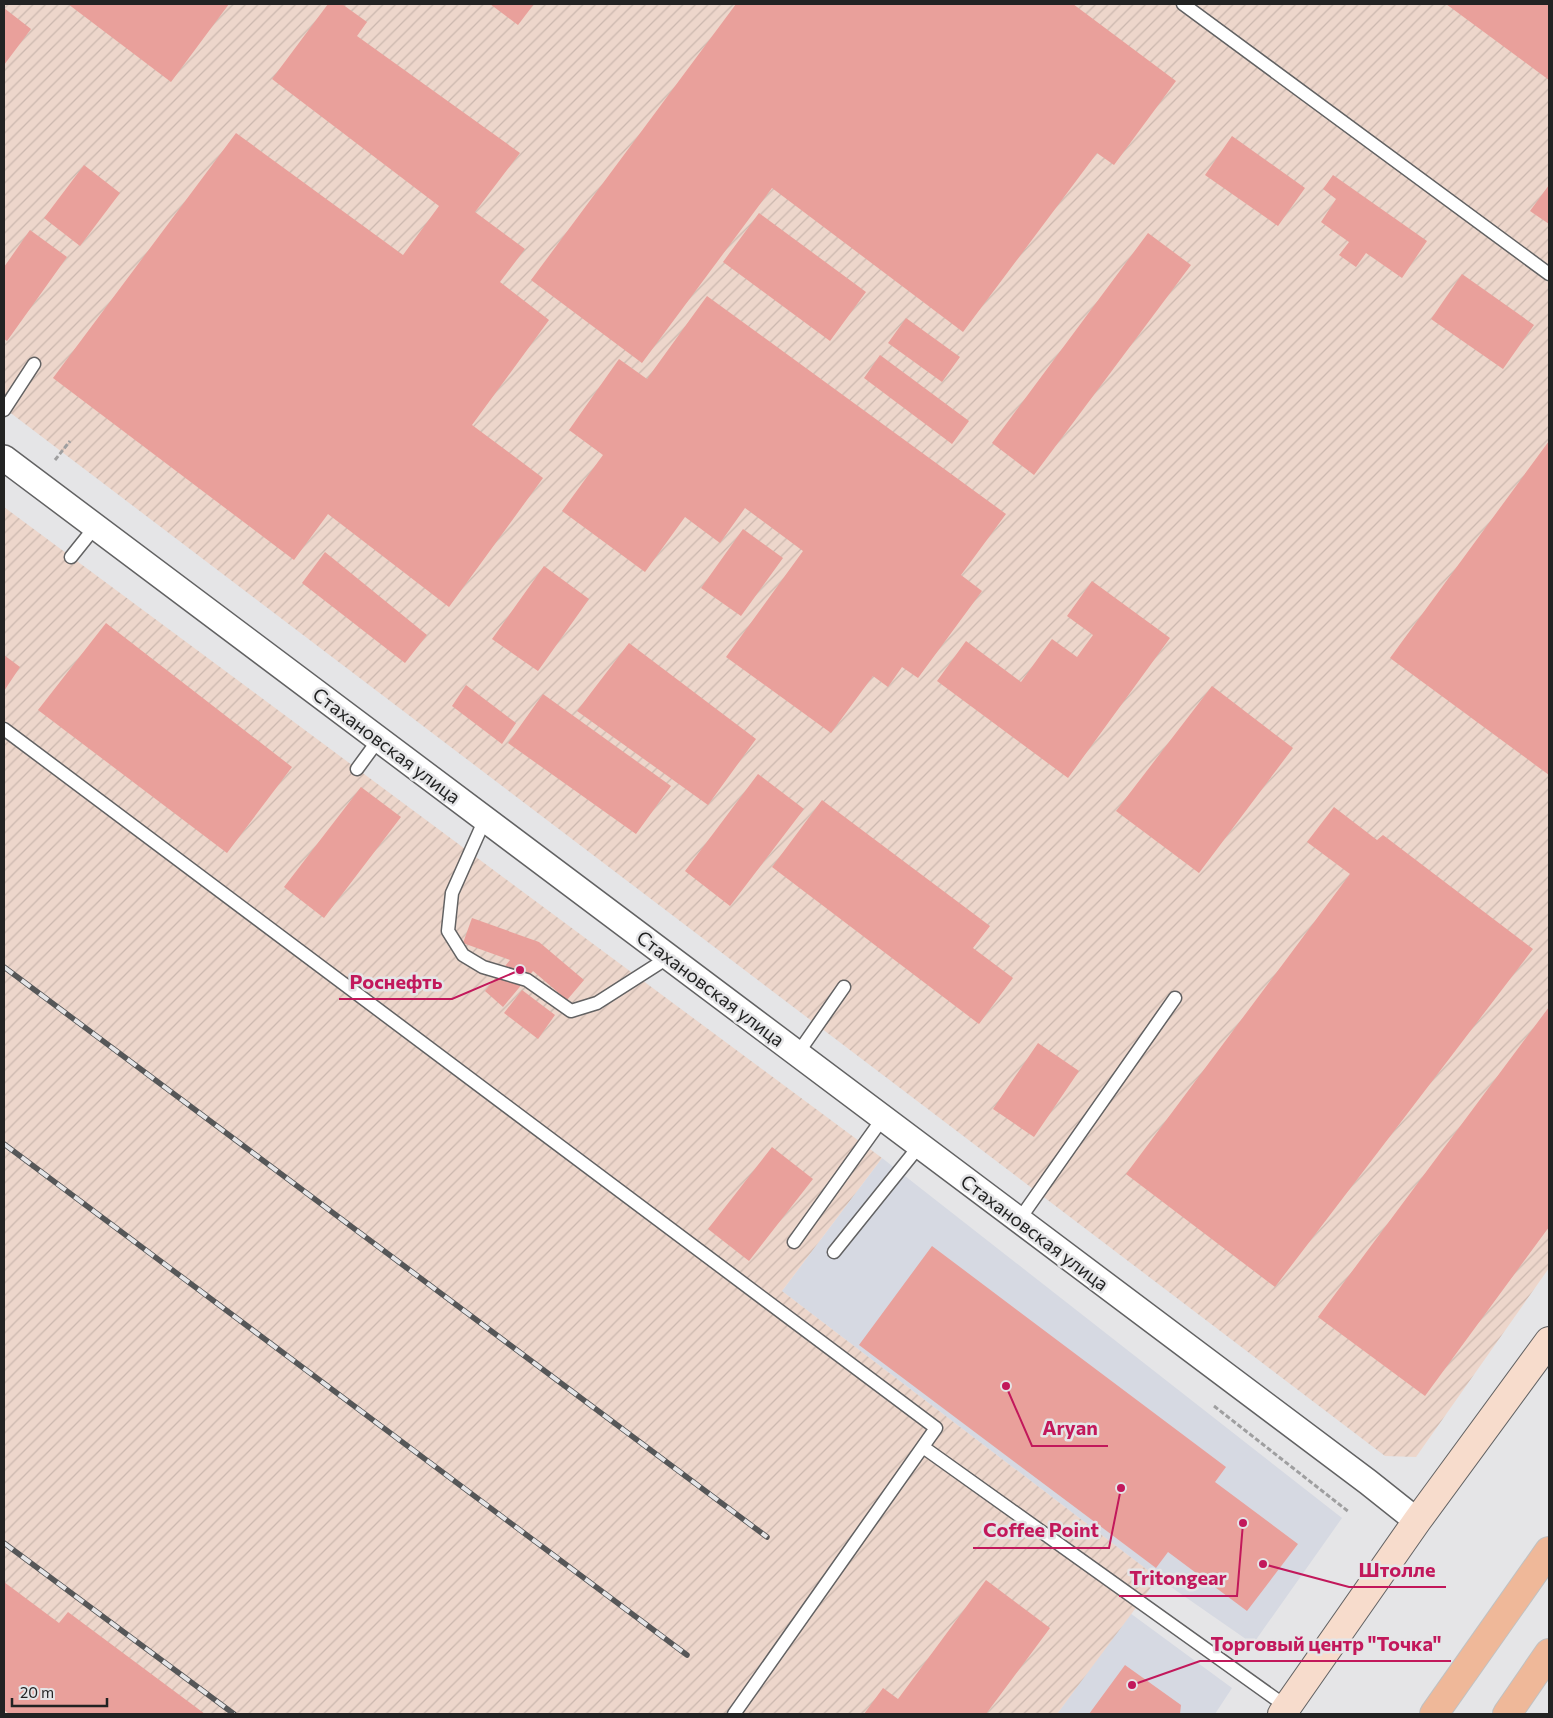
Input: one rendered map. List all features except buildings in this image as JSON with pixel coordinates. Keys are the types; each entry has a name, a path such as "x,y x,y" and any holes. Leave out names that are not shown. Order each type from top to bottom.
{"main road":[{"path":"1285,1711 1417,1521 1549,1341"},
{"path":"1434,1714 1549,1551"},
{"path":"1507,1714 1549,1653"}],"street":[{"name":"Стахановская улица","path":"4,458 1368,1482 1417,1521"}],"lane":[{"path":"1183,4 1549,274"},
{"path":"4,410 34,364"},
{"path":"71,557 95,527"},
{"path":"4,730 936,1428 734,1714"},
{"path":"357,769 379,739"},
{"path":"485,819 452,893 448,931 463,955 483,967 527,980 571,1011 597,1003 670,957"},
{"path":"798,1054 844,987"},
{"path":"1019,1220 1174,998"},
{"path":"794,1242 883,1118"},
{"path":"834,1252 920,1145"},
{"path":"923,1447 1285,1711"}],"shaded area":[{"path":"4,4 1549,4 1549,1268 1416,1457 1385,1456 4,408"},
{"path":"4,507 882,1158 782,1291 1158,1578 1057,1714 4,1714"},
{"path":"882,1158 1342,1518 1253,1644 1158,1578 782,1291"},
{"path":"1130,1613 1232,1688 1215,1714 1057,1714"}],"railway":[{"path":"4,967 767,1537"},
{"path":"4,1144 687,1655"},
{"path":"4,1543 234,1714"}],"place":[{"name":"Роснефть","path":"520,970"},
{"name":"Aryan","path":"1006,1386"},
{"name":"Coffee Point","path":"1121,1488"},
{"name":"Tritongear","path":"1243,1523"},
{"name":"Штолле","path":"1263,1564"},
{"name":"Торговый центр \"Точка\"","path":"1132,1685"}]}
